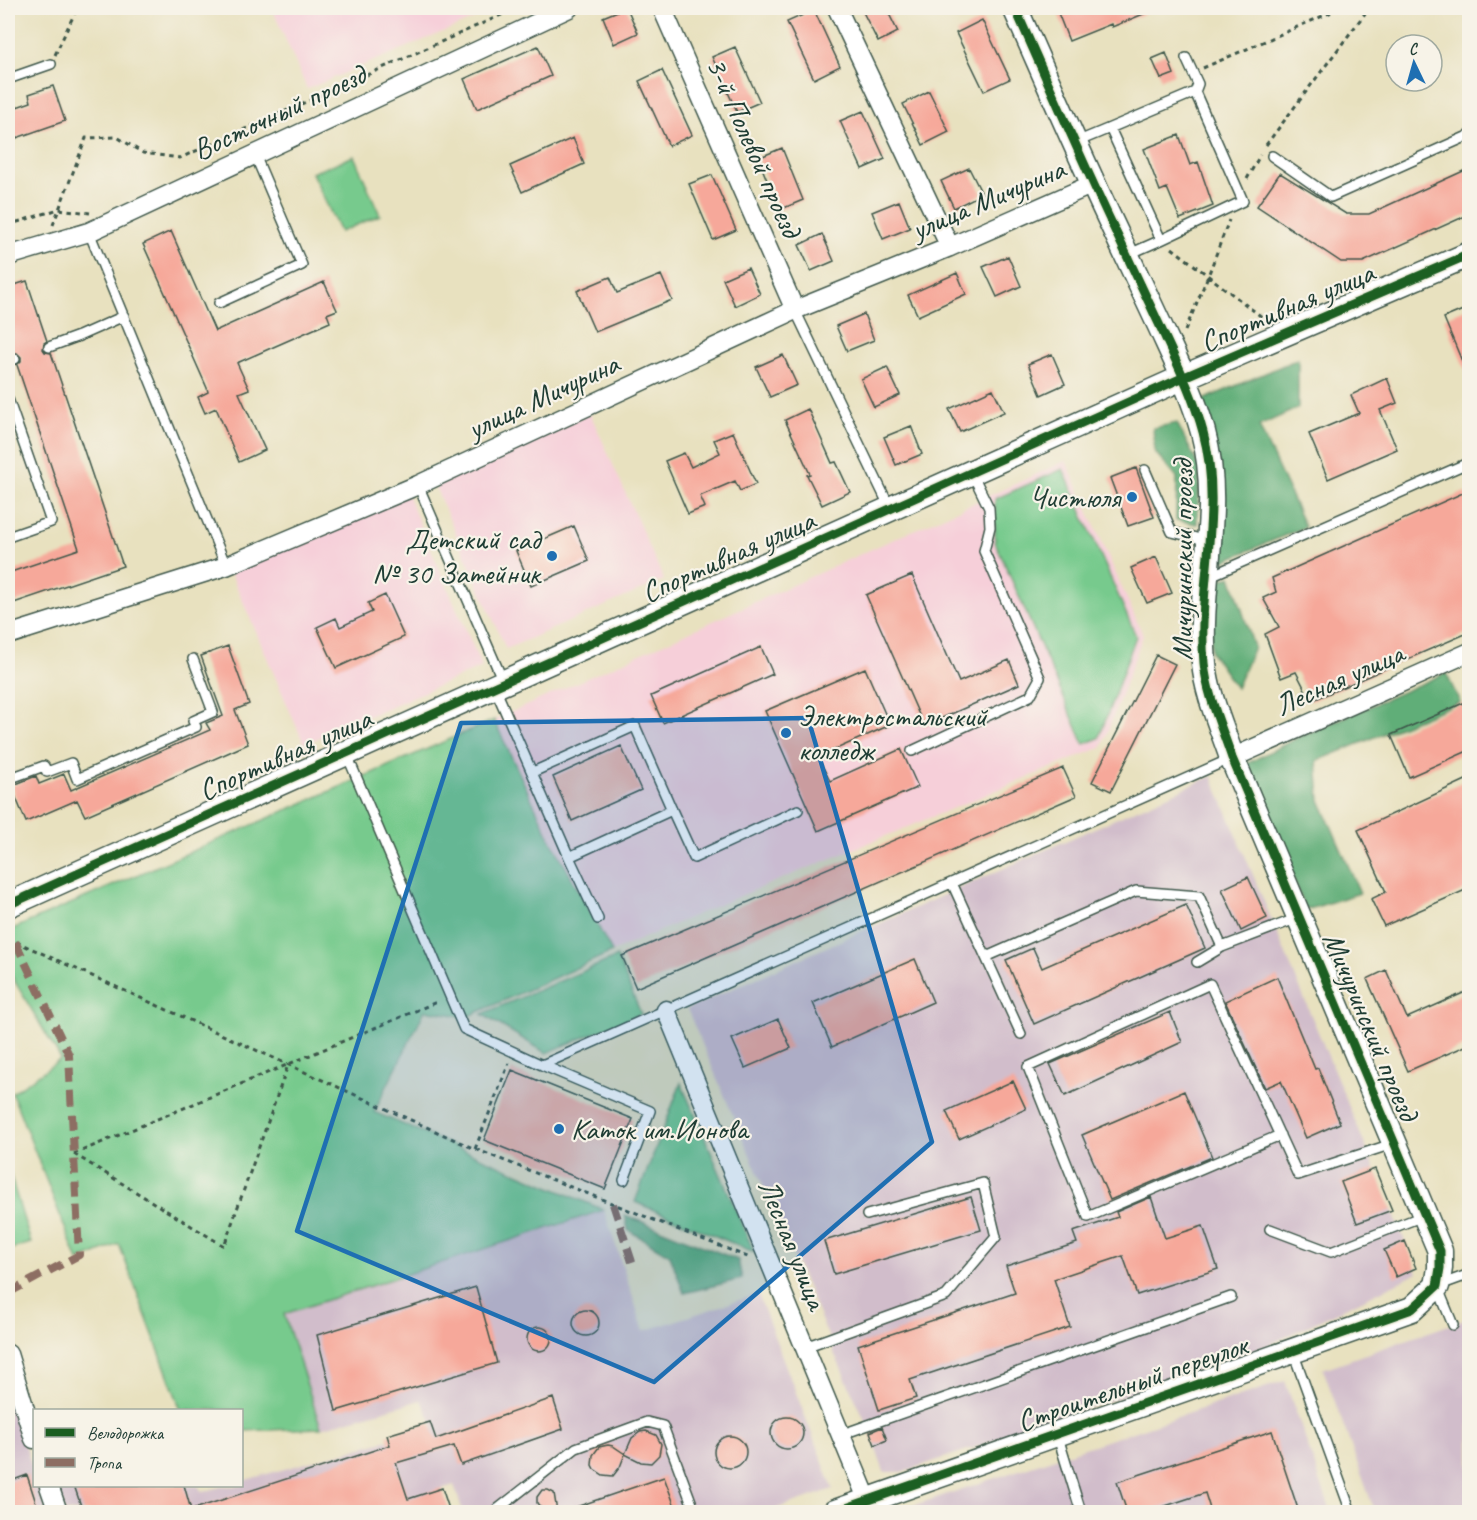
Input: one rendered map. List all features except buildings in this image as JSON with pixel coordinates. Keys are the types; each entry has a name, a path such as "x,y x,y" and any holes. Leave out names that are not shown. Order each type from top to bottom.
{"street":[{"name":"Восточный проезд","path":"8,256 89,232 569,8"},
{"name":"3-й Полевой проезд","path":"662,8 795,310"},
{"path":"837,8 950,247"},
{"name":"Мичуринский проезд","path":"1023,10 1074,142 1184,378 1203,432 1212,478 1203,639 1204,664 1209,689 1232,758 1440,1251 1437,1286"},
{"name":"улица Мичурина","path":"8,635 226,566 418,485 795,310 950,247 1093,184"},
{"name":"Спортивная улица","path":"8,904 1184,378 1470,254"},
{"name":"Лесная улица","path":"1232,758 1470,652"},
{"name":"Лесная улица","path":"666,1010 868,1501"},
{"name":"Строительный переулок","path":"835,1512 1412,1309 1437,1286"},
{"path":"8,1354 33,1436"},
{"path":"50,1487 58,1512"}],"lane":[{"path":"1127,255 1243,201 1195,92 1198,84 1186,58"},
{"path":"8,79 51,64"},
{"path":"1074,142 1195,92"},
{"path":"1110,128 1161,240"},
{"path":"1272,156 1331,197 1470,135"},
{"path":"219,303 302,265 255,155"},
{"path":"89,232 226,566"},
{"path":"795,310 891,509"},
{"path":"49,347 124,316"},
{"path":"8,399 51,522 8,537"},
{"path":"1206,578 1470,462"},
{"path":"1145,470 1173,532 1210,541"},
{"path":"912,751 1030,696 1040,678 984,551 990,527 989,508 972,473"},
{"path":"418,485 532,772 598,919"},
{"path":"8,779 44,766 47,772 71,763 77,779 196,728 193,721 213,712 193,659"},
{"path":"532,772 635,726 694,858 798,810"},
{"path":"346,753 464,1029 650,1112 624,1180"},
{"path":"542,1065 1232,758"},
{"path":"569,857 672,810"},
{"path":"952,883 1021,1034"},
{"path":"986,957 1136,891 1199,896 1222,947"},
{"path":"1197,962 1222,947 1299,917"},
{"path":"1280,1135 1088,1217 1028,1067 1210,984 1299,1175 1395,1143"},
{"path":"805,1347 946,1296 996,1237 983,1183 867,1215"},
{"path":"1270,1229 1331,1252 1425,1215"},
{"path":"1453,1324 1437,1286 1470,1274"},
{"path":"840,1435 1231,1297"},
{"path":"1293,1352 1351,1512"},
{"path":"494,1512 576,1448 647,1422 663,1426 695,1512"},
{"path":"1057,1434 1081,1512"}],"path":[{"path":"51,64 77,8"},
{"path":"46,243 86,138 117,137 143,153 180,158 517,8"},
{"path":"1193,72 1341,8"},
{"path":"1240,194 1262,150 1369,8"},
{"path":"1182,338 1235,205"},
{"path":"8,225 59,209 99,215"},
{"path":"1161,240 1269,323"},
{"path":"8,938 475,1149 771,1266"},
{"path":"288,1065 224,1246 74,1154 440,1000"}],"highlighted area":[{"path":"808,718 932,1142 654,1382 297,1231 461,723"}],"shaded area":[{"path":"272,8 500,8 307,89"},
{"path":"590,413 664,580 506,649 433,482"},
{"name":"Электростальский колледж","path":"1066,461 1143,635 1102,747 471,1010 373,775"},
{"path":"406,492 482,667 304,744 229,569"},
{"path":"1212,776 1418,1273 1258,1350 903,1472 884,1472 869,1429 834,1353 687,1009"},
{"path":"604,1210 644,1331 758,1294 833,1489 767,1512 463,1512 454,1485 408,1499 401,1479 307,1512 65,1512 56,1487 199,1487 202,1492 220,1487 243,1487 243,1481 434,1427 421,1400 321,1428 284,1314"},
{"path":"1469,1318 1469,1512 1375,1512 1323,1369"},
{"path":"1285,1381 1331,1512 894,1512"},
{"path":"8,1391 33,1470 33,1487 39,1487 48,1512 8,1512"}],"green space":[{"path":"354,156 380,215 340,232 312,173"},
{"path":"1298,359 1298,408 1259,426 1305,527 1224,561 1218,463 1203,400"},
{"path":"1177,423 1200,469 1197,524 1176,520 1177,478 1155,452 1153,428"},
{"path":"1063,469 1136,636 1099,738 1084,744 995,542 995,499"},
{"path":"1231,576 1254,647 1236,688 1211,652 1212,583"},
{"path":"1446,673 1460,702 1317,761 1320,800 1360,893 1306,910 1246,764 1297,738"},
{"path":"494,720 550,838 612,952 467,1017 425,1010 374,1112 604,1210 284,1314 321,1428 243,1431 243,1409 181,1409 119,1244 78,1261 12,1093 61,1059 8,970 8,931"},
{"path":"617,957 641,1014 546,1053 482,1014"},
{"path":"681,1083 754,1252 635,1202"},
{"path":"8,1168 31,1243 8,1250"},
{"path":"625,1215 738,1260 742,1279 684,1293 670,1255 628,1230"}],"marked path":[{"path":"8,1293 79,1255 69,1055 15,941"},
{"path":"613,1204 633,1265"}],"cycle path":[{"path":"835,1512 1412,1309 1437,1286 1440,1268 1440,1251 1232,758 1212,699 1204,663 1203,634 1211,489 1209,461 1199,418 1178,365 1015,8"},
{"path":"8,905 1184,377 1470,254"}],"place":[{"name":"Чистюля","path":"1132,497"},
{"name":"Детский сад № 30 Затейник","path":"552,556"},
{"name":"Электростальский колледж","path":"786,733"},
{"name":"Каток им.Ионова","path":"559,1129"}]}
